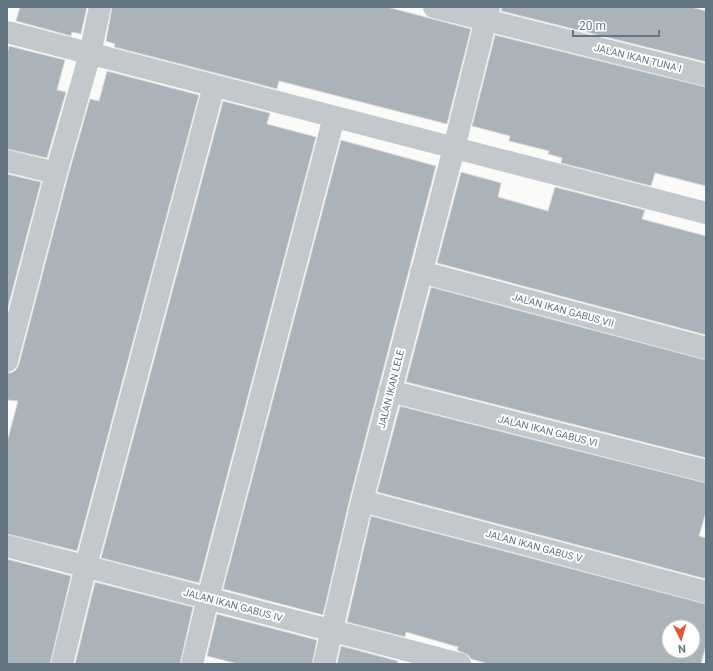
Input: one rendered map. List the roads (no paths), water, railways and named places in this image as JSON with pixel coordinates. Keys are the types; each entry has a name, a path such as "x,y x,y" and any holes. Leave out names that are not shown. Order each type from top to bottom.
{"street":[{"path":"7,361 16,295 56,173 90,54 100,7"},
{"name":"JALAN IKAN TUNA I","path":"434,7 484,15 706,75"},
{"name":"JALAN IKAN LELE","path":"324,664 362,501 454,148 484,15"},
{"path":"7,32 706,213"},
{"path":"62,664 86,566 214,86"},
{"path":"192,664 334,117"},
{"path":"7,160 56,173"},
{"name":"JALAN IKAN GABUS VII","path":"421,272 706,348"},
{"name":"JALAN IKAN GABUS VI","path":"390,390 706,471"},
{"name":"JALAN IKAN GABUS V","path":"362,501 706,592"},
{"name":"JALAN IKAN GABUS IV","path":"7,546 457,664"}]}
